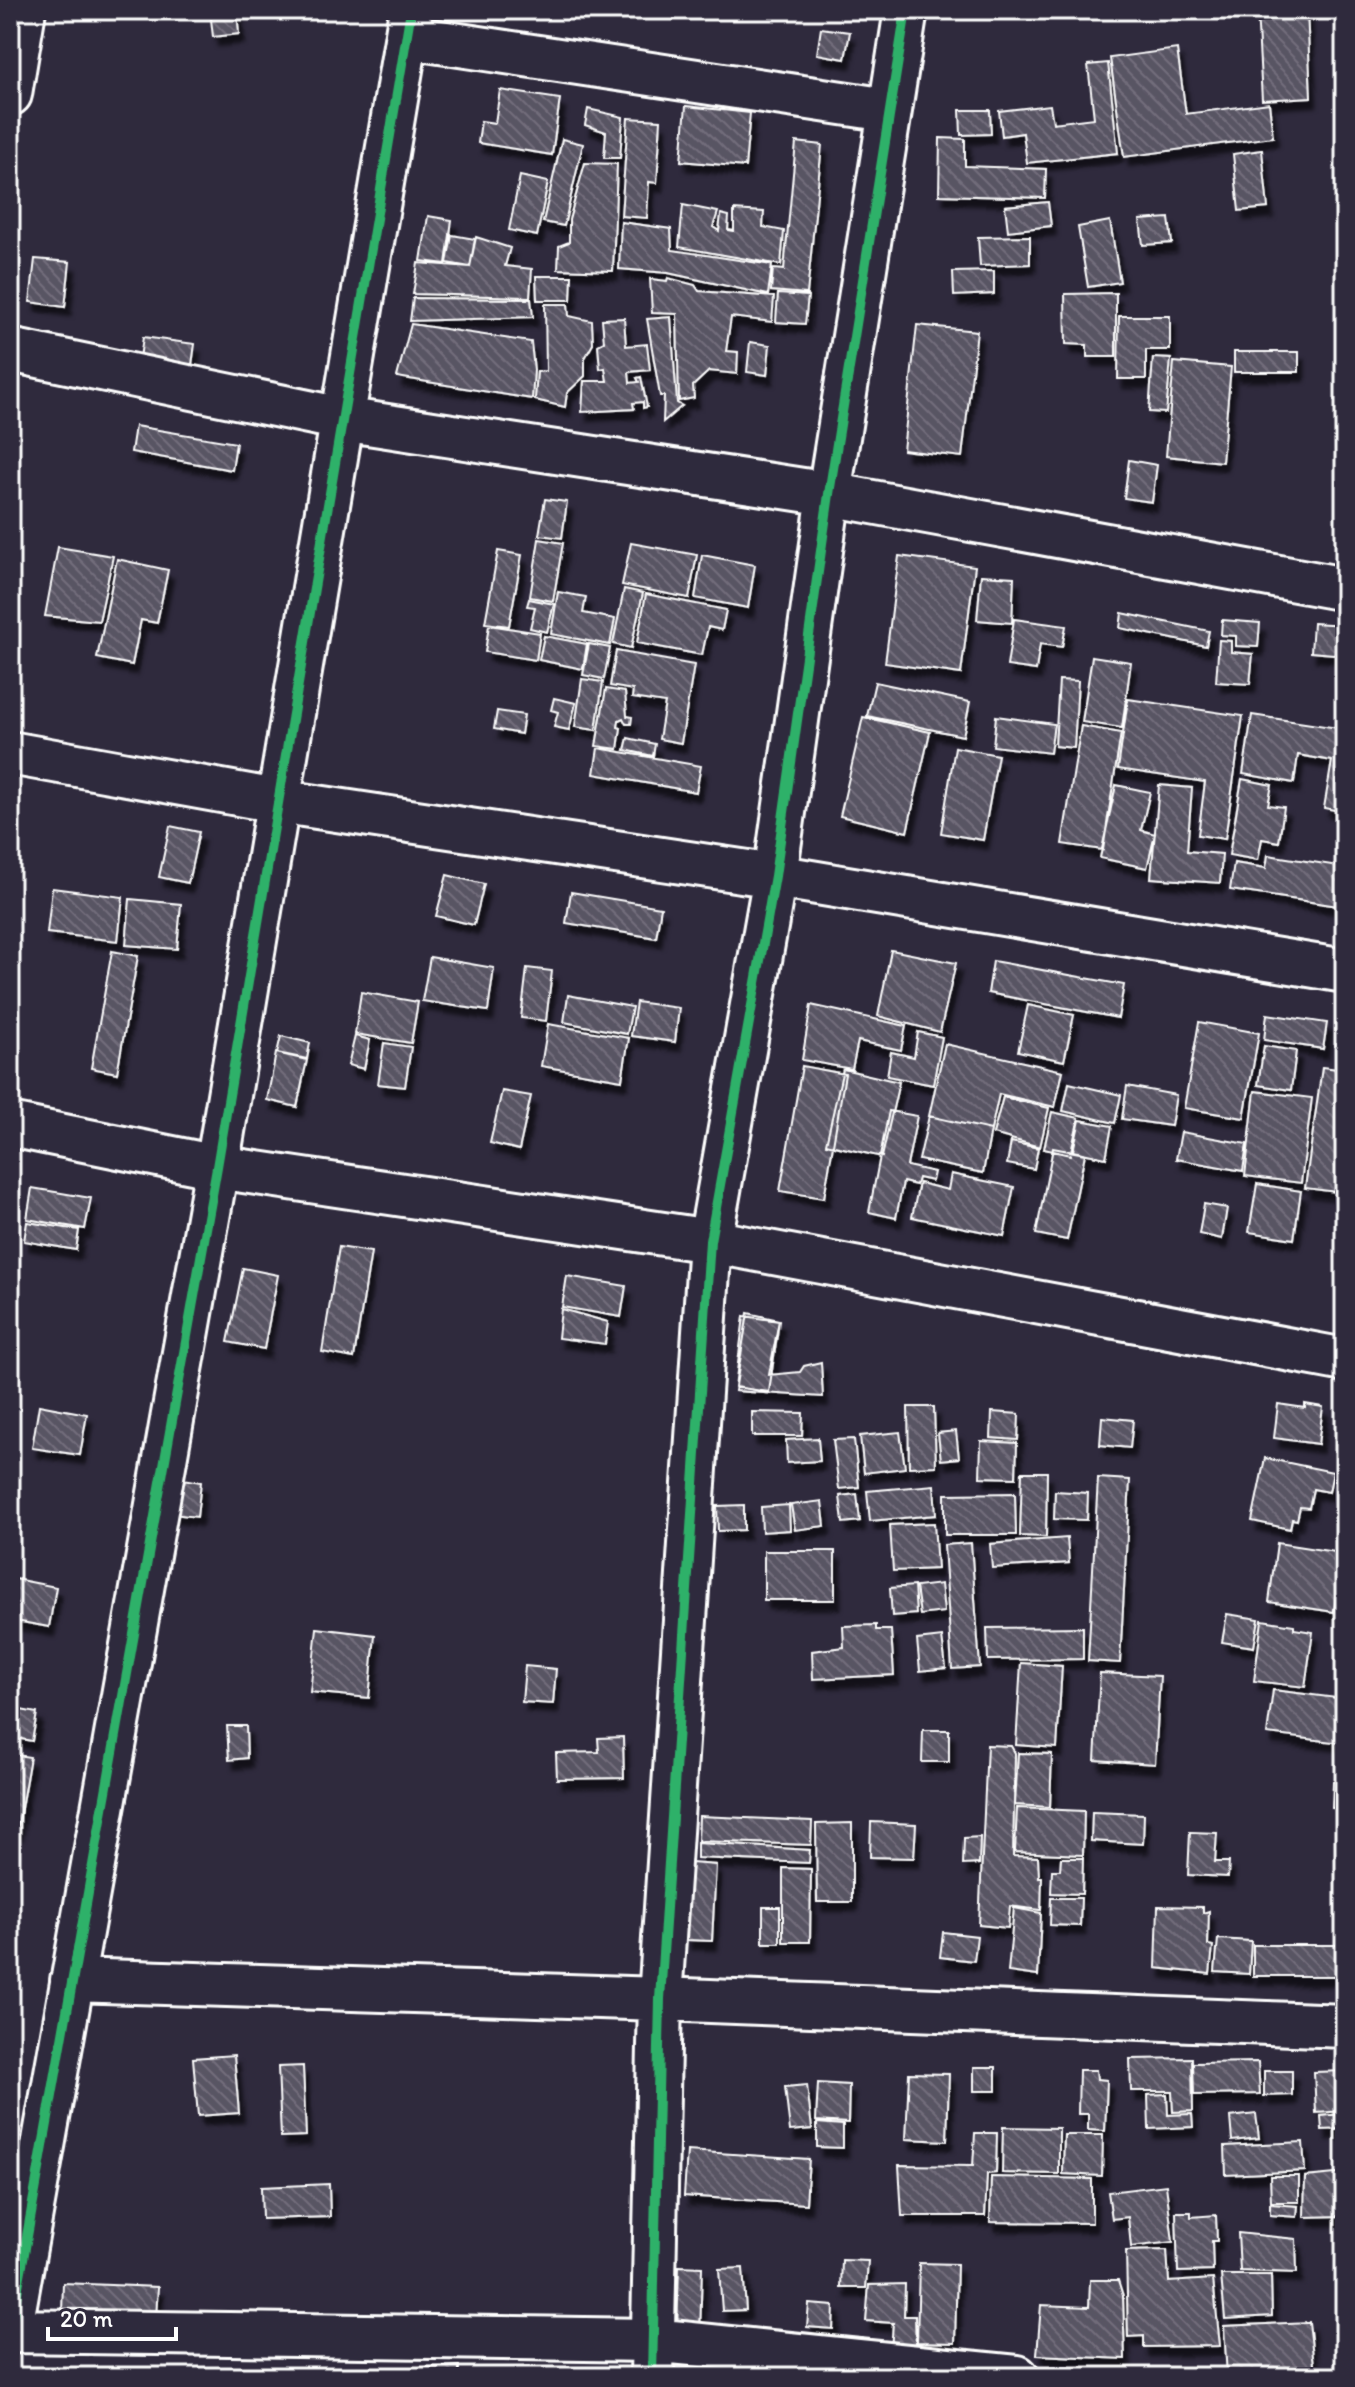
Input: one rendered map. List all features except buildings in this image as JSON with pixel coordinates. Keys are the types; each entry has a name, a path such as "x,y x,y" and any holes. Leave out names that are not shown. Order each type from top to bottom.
{"street":[{"path":"10,94 24,10"},
{"path":"652,2358 660,1999 710,1241 775,876 829,494 906,10"},
{"path":"888,110 409,23 217,1167 10,2332 652,2358 1017,2377"},
{"path":"10,350 342,419 829,494 1345,589"},
{"path":"10,753 277,801 775,876 1345,971"},
{"path":"10,1125 217,1167 710,1241 1345,1360"},
{"path":"72,1980 1345,2026"}],"cycle path":[{"path":"10,2332 217,1167 411,10"},
{"path":"652,2377 660,1999 710,1241 775,876 829,494 906,10"}]}
